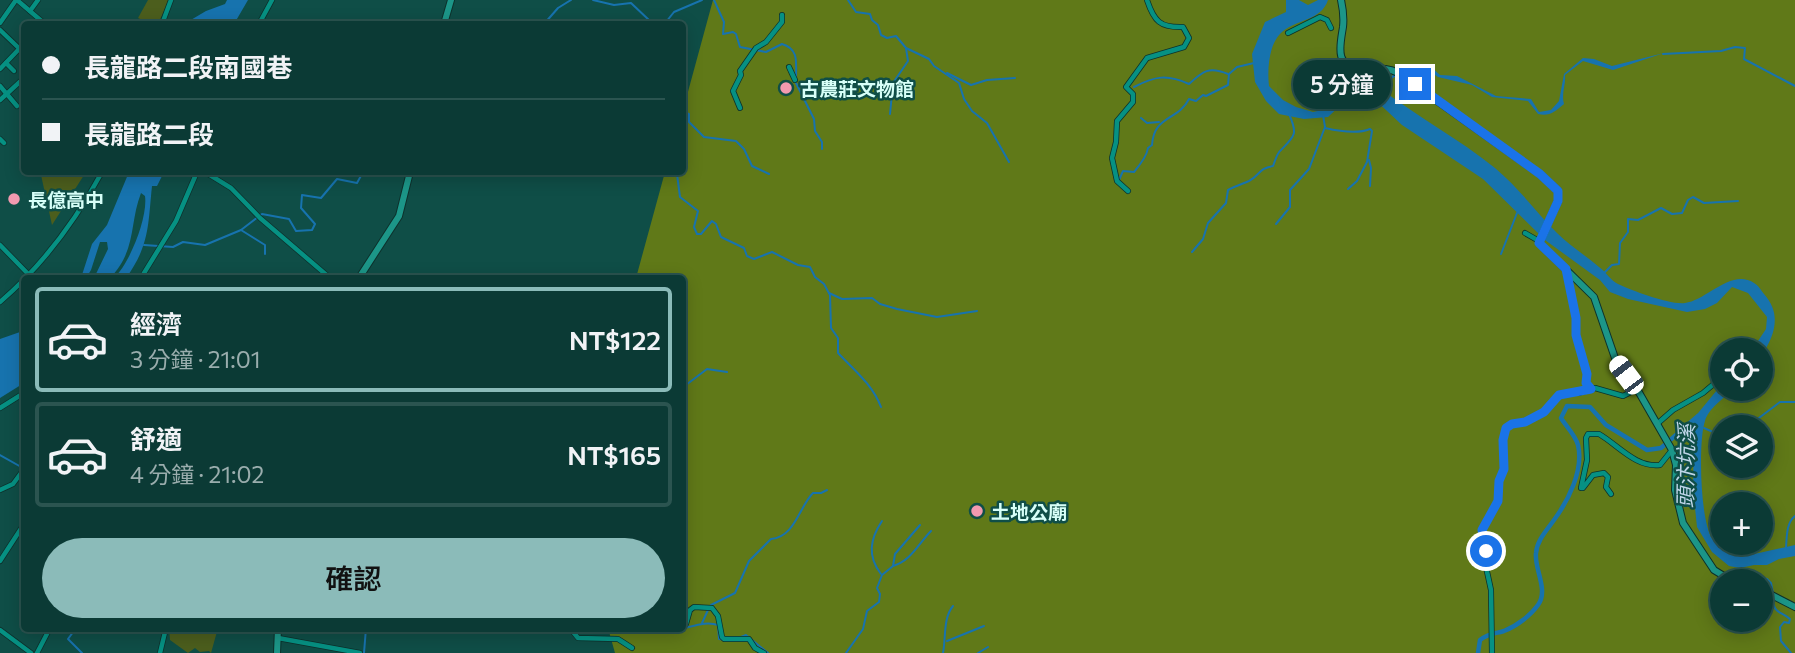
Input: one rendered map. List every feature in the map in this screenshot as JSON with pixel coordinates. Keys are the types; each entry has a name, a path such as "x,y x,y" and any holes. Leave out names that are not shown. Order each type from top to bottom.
{"main road":[{"path":"445,21 451,0"},
{"path":"1341,0 1343,23 1339,53 1342,61 1352,68 1386,68 1398,73 1540,174 1558,191 1558,201 1539,244 1592,294 1616,361 1637,389 1672,450 1676,465 1675,490 1684,523 1713,569"},
{"path":"361,275 399,216 409,175"},
{"path":"1773,596 1795,607"},
{"path":"277,653 278,632"}],"street":[{"path":"0,23 16,0 42,21"},
{"path":"30,11 38,0"},
{"path":"163,21 172,0"},
{"path":"261,21 272,0"},
{"path":"1128,191 1117,181 1111,155 1116,142 1117,121 1133,103 1133,94 1126,87 1147,58 1185,47 1189,38 1183,27 1166,27 1154,18 1147,0"},
{"path":"740,108 733,87 741,75 740,71 756,49 766,42 782,22 782,15"},
{"path":"1288,33 1320,18 1327,20 1331,28"},
{"path":"0,30 21,49"},
{"path":"0,69 21,51"},
{"path":"6,63 14,71"},
{"path":"789,67 795,80"},
{"path":"0,100 21,81"},
{"path":"0,86 17,106"},
{"path":"32,275 69,226 100,175"},
{"path":"143,275 162,246 196,175"},
{"path":"210,175 231,188 258,216 327,275"},
{"path":"1525,233 1539,241"},
{"path":"0,245 28,275"},
{"path":"1566,269 1576,318 1576,335 1587,374 1586,383 1591,389"},
{"path":"0,302 21,284"},
{"path":"1657,424 1673,410 1710,387"},
{"path":"1492,651 1491,590 1482,530 1498,501 1499,481 1504,469 1503,433 1509,425 1525,422 1544,412 1559,395 1601,388 1623,396 1637,389"},
{"path":"0,408 21,395"},
{"path":"1611,494 1606,487 1608,477 1604,473 1593,475 1581,488 1587,460 1588,435 1599,434 1637,461 1650,466 1660,466 1672,450"},
{"path":"0,490 13,484 21,473"},
{"path":"0,561 21,529"},
{"path":"686,624 690,610 694,607 712,608 718,616 722,638 749,639 755,648 764,653"},
{"path":"0,630 31,653"},
{"path":"37,653 48,632"},
{"path":"160,653 165,632"},
{"path":"573,632 578,638 618,639 632,648"},
{"path":"278,638 360,653"}],"green space":[{"path":"148,0 169,0 159,21 138,18"},
{"path":"713,0 1795,0 1795,653 615,653 609,632 686,632 686,275 637,275 664,175 686,175 686,99"},
{"path":"41,175 84,175 52,225"},
{"path":"169,632 217,632 211,653 200,652 195,648 188,653 170,640"}],"water":[{"path":"227,0 248,0 236,21 189,21 206,11 225,4"},
{"path":"1286,0 1299,0 1308,5 1318,0 1328,0 1320,12 1282,32 1274,43 1269,64 1269,86 1283,100 1313,112 1322,110 1356,82 1374,87 1404,68 1430,66 1440,75 1457,76 1496,96 1531,99 1539,112 1551,110 1559,101 1564,74 1583,58 1612,66 1664,53 1613,70 1583,61 1565,75 1564,104 1546,115 1538,114 1528,101 1492,97 1472,85 1418,69 1406,71 1393,78 1381,89 1495,168 1562,238 1613,281 1652,297 1685,303 1728,282 1745,279 1755,284 1770,302 1775,317 1771,338 1760,338 1766,329 1767,317 1748,293 1732,287 1717,303 1705,309 1687,312 1628,299 1610,292 1600,280 1545,240 1483,179 1402,125 1371,96 1355,95 1328,117 1304,119 1279,114 1266,101 1255,82 1252,54 1265,22 1286,12"},
{"path":"128,175 162,175 157,186 152,186 144,244 128,275 117,275 132,251 141,227 145,196 141,193 129,247 119,268 113,275 95,275 108,249 107,242 100,242 91,270 88,275 82,275 92,244 107,225"},
{"path":"20,332 21,385 0,398 0,339"},
{"name":"頭汴坑溪","path":"1710,399 1710,401 1720,401 1707,417 1701,446 1703,501 1710,533 1710,549 1697,527 1693,489 1694,418"},
{"name":"頭汴坑溪","path":"1795,545 1795,556 1767,565 1740,568 1729,566 1716,555 1773,555 1773,550"}],"waterway":[{"path":"547,21 558,8 571,0"},
{"path":"593,0 614,5 631,3 650,21"},
{"path":"667,21 674,12 702,0"},
{"path":"714,0 724,22 723,34 733,32 740,47 766,52 782,44 787,46 794,53 796,77"},
{"path":"848,0 856,12 870,14 881,35 887,38 896,36 906,48 929,59 934,66 959,83 964,99 972,111 987,123 1009,162"},
{"path":"890,114 893,83 908,61 906,48"},
{"path":"1663,54 1745,48 1744,59 1795,86"},
{"path":"1119,180 1123,171 1134,172 1152,145 1157,128 1179,111 1189,99 1196,101 1203,95 1228,85 1229,74 1237,67 1254,63"},
{"path":"1134,87 1148,80 1161,78 1189,84 1202,73 1211,70 1228,74"},
{"path":"947,73 971,85 987,80 1015,78"},
{"path":"796,83 814,119 815,131 822,142 822,149"},
{"path":"686,112 689,114 689,122 704,137 736,141 744,149 752,166 769,174"},
{"path":"1192,252 1203,239 1208,223 1226,203 1228,190 1273,166 1278,153 1294,134 1289,114"},
{"path":"1276,224 1290,207 1290,190 1309,169 1325,127 1323,115"},
{"path":"1141,118 1147,123 1159,122"},
{"path":"1325,128 1348,132 1372,131 1367,162 1357,181 1348,189"},
{"path":"1369,160 1370,186"},
{"path":"144,245 173,247 183,242 205,245 241,230 262,214 289,219 296,231 312,230 315,224 301,208 302,195 321,198 337,179 357,183 361,175"},
{"path":"677,175 680,197 698,211 694,227 697,234 701,234 712,221 721,237 744,248 747,256 754,259 772,252 798,265 810,267 830,295 831,328 838,338 838,353 868,385 881,407"},
{"path":"1605,272 1612,265 1619,264 1620,243 1628,232 1628,219 1638,220 1661,208 1672,214 1682,213 1688,200 1693,197 1704,203 1738,201"},
{"path":"1501,254 1517,213"},
{"path":"241,230 265,245 265,254"},
{"path":"829,293 842,299 872,298 880,304 897,309 937,317 977,311"},
{"path":"686,385 707,369 727,372"},
{"path":"1763,415 1780,402 1795,402"},
{"path":"1478,653 1480,640 1519,623 1532,613 1541,599 1542,586 1536,559 1538,544 1569,495 1579,465 1577,442 1561,418 1567,406 1590,407 1606,425 1647,450 1661,448 1698,416"},
{"path":"1704,428 1710,431"},
{"path":"0,455 21,467"},
{"path":"711,605 735,593 749,561 771,539 786,533 813,493 827,490"},
{"path":"1786,547 1788,526 1795,516"},
{"path":"881,574 874,561 872,548 882,521"},
{"path":"846,653 863,629 867,611 879,602 880,594 877,588 882,575 893,566 895,554 920,525"},
{"path":"893,566 910,556 931,531"},
{"path":"1773,603 1776,609 1790,619 1789,623 1784,622 1780,627 1781,641 1791,653"},
{"path":"943,653 946,622 953,606"},
{"path":"702,623 708,610"},
{"path":"686,628 711,623 718,625 719,639 733,641"},
{"path":"947,641 984,626"},
{"path":"73,632 68,639 82,653"},
{"path":"364,653 366,632"},
{"path":"741,637 746,635 768,653"},
{"path":"978,653 988,647"}],"place":[{"name":"古農莊文物館","path":"786,88"},
{"name":"長億高中","path":"14,199"},
{"name":"土地公廟","path":"977,511"}],"route":[{"path":"1415,84 1540,174 1558,191 1558,201 1539,243 1566,269 1576,318 1578,349 1587,374 1586,383 1591,389 1578,393 1563,393 1556,397 1544,412 1506,428 1503,433 1504,469 1498,486 1498,501 1482,530 1486,551"}]}
